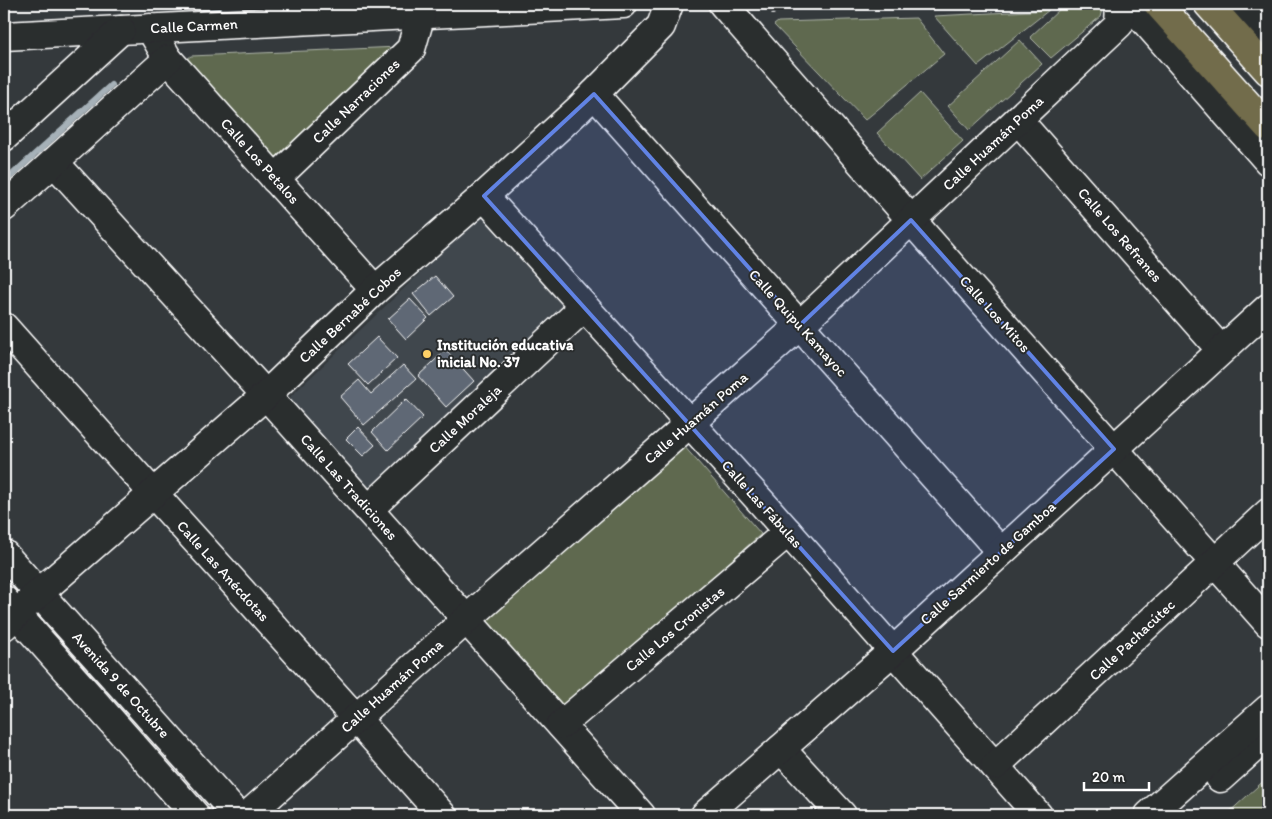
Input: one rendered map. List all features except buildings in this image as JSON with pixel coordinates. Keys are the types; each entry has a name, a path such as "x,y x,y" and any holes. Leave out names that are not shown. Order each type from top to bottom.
{"main road":[{"path":"1158,4 1268,127"},
{"path":"1208,4 1268,71"}],"street":[{"name":"Calle Carmen","path":"4,36 121,30 383,10 421,14 622,4"},
{"name":"Calle Bernabé Cobos","path":"8,613 39,593 266,395 375,290 484,196 594,94 661,26 669,4"},
{"name":"Calle Los Mitos","path":"723,4 911,220 1268,623"},
{"name":"Calle Huamán Poma","path":"248,815 800,325 1119,24 1120,4"},
{"path":"1130,4 1268,161"},
{"path":"1238,4 1268,37"},
{"name":"Calle Narraciones","path":"275,178 412,49 421,14"},
{"name":"Calle Los Petalos","path":"150,28 168,59 375,290"},
{"path":"4,137 121,30"},
{"path":"4,207 168,59"},
{"name":"Calle Quipu Kamayoc","path":"594,94 1002,552"},
{"name":"Calle Los Refranes","path":"1018,120 1221,350"},
{"name":"Calle Las Tradiciones","path":"54,162 369,509 641,815"},
{"name":"Calle Las Fábulas","path":"484,196 788,532 1038,815"},
{"name":"Calle Moraleja","path":"369,509 584,308"},
{"name":"Calle Sarmierto de Gamboa","path":"705,815 893,651 1268,308"},
{"name":"Calle Las Anécdotas","path":"4,328 442,815"},
{"name":"Calle Pachacútec","path":"995,766 1268,513"},
{"name":"Calle Los Cronistas","path":"561,726 788,532"},
{"name":"Avenida 9 de Octubre","path":"4,554 237,815"},
{"name":"Avenida 9 de Octubre","path":"8,613 195,815"},
{"path":"1149,815 1268,709"},
{"path":"1177,815 1268,735"},
{"path":"781,749 842,815"}],"path":[{"path":"772,4 773,15"}],"highlighted area":[{"path":"594,94 800,325 911,220 1114,449 893,651 484,196"}],"shaded area":[{"name":"Institución educativa inicial No. 37","path":"479,217 493,220 563,298 564,312 374,486 364,487 291,403 291,396"}],"green space":[{"path":"1102,6 1101,16 1051,58 1030,37 1060,9"},
{"path":"1049,10 978,66 934,16"},
{"path":"916,18 944,54 865,120 774,25 778,22"},
{"path":"1020,40 1042,64 969,130 948,106"},
{"path":"399,47 276,166 184,61 191,56"},
{"path":"920,93 963,141 920,180 877,133"},
{"path":"683,445 761,534 564,709 486,620"},
{"path":"1268,777 1268,815 1226,815"}],"waterway":[{"path":"203,12 219,11"},
{"path":"4,182 111,85"}],"place":[{"name":"Institución educativa inicial No. 37","path":"427,354"}]}
